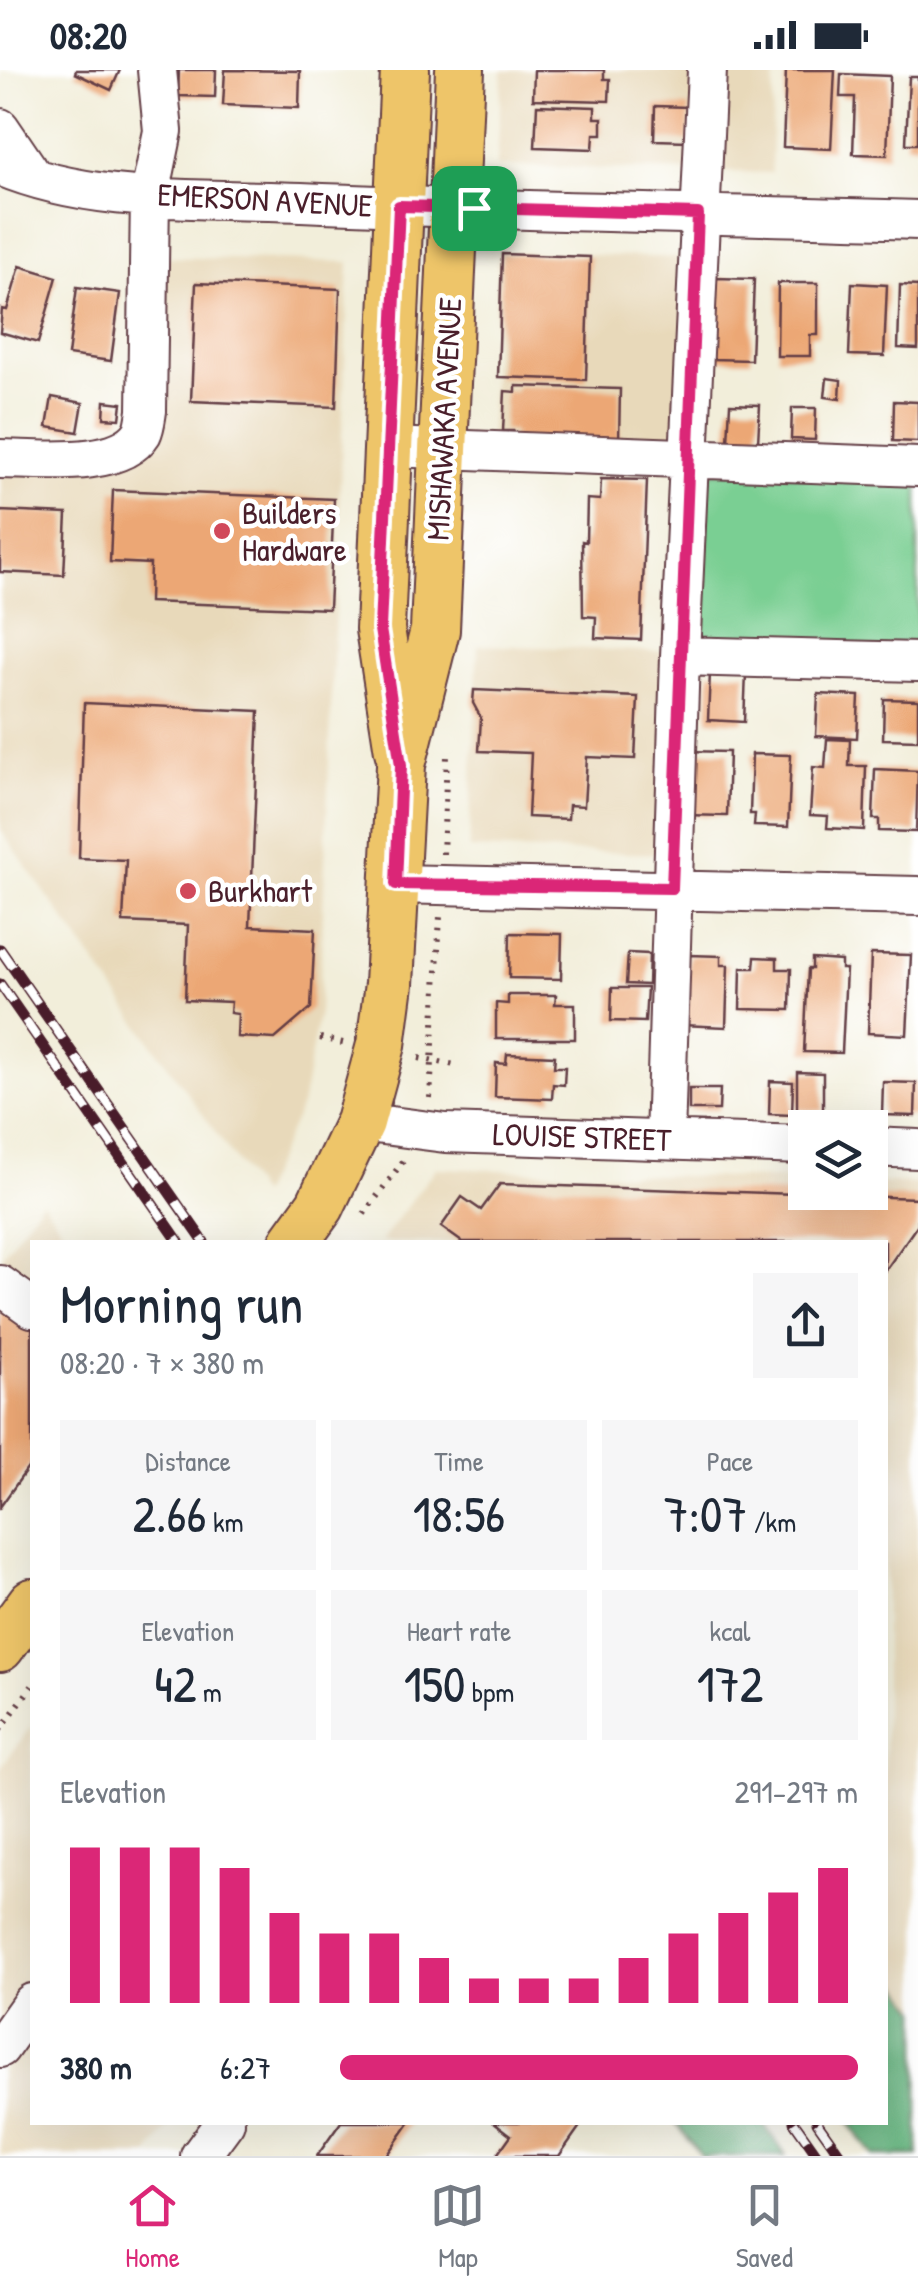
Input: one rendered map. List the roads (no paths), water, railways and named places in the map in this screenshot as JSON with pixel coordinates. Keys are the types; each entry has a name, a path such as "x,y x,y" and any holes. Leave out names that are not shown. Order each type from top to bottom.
{"main road":[{"name":"MISHAWAKA AVENUE","path":"295,1240 320,1206 360,1122 381,1046 389,984 401,765 380,629 405,70"},
{"name":"MISHAWAKA AVENUE","path":"401,765 434,630 460,70"}],"street":[{"path":"0,459 87,460 111,454 142,434 147,410 150,195 164,132 157,70"},
{"path":"664,1140 680,656 707,70"},
{"path":"0,128 17,172"},
{"name":"EMERSON AVENUE","path":"17,172 80,188 150,195 454,208 918,220"},
{"path":"388,448 918,467"},
{"path":"680,656 918,662"},
{"path":"396,884 918,896"},
{"name":"LOUISE STREET","path":"360,1122 445,1134 788,1144"},
{"path":"888,1148 918,1149"},
{"path":"0,1285 30,1307"},
{"path":"0,2048 30,2007"},
{"path":"200,2156 223,2125"}],"railway":[{"path":"0,949 203,1240"},
{"path":"0,984 178,1240"},
{"path":"796,2125 818,2156"},
{"path":"819,2125 841,2156"}],"place":[{"name":"Builders Hardware","path":"222,531"},
{"name":"Burkhart","path":"188,891"}]}
